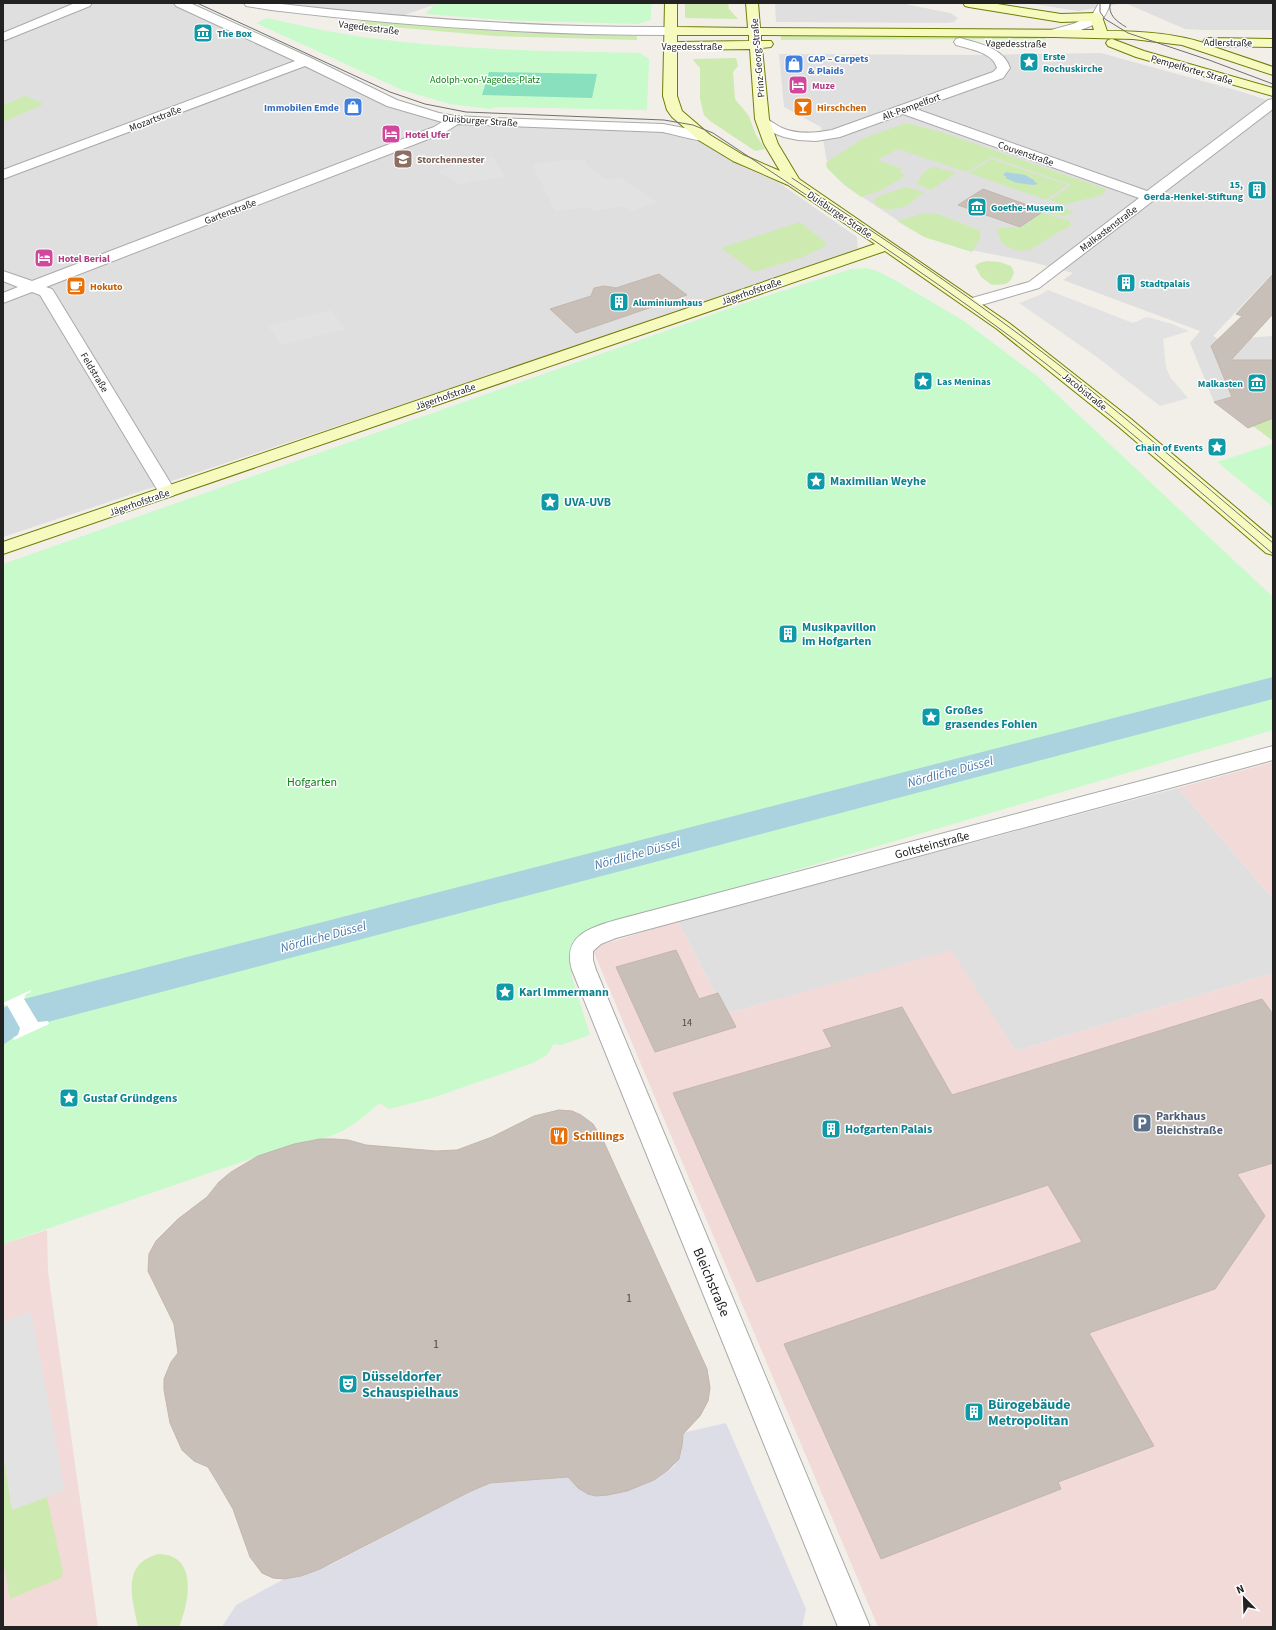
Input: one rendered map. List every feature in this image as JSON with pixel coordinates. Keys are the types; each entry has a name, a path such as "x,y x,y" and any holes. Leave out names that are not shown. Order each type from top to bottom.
{"main road":[{"path":"671,3 670,96 674,110 689,126 705,138"},
{"name":"Prinz-Georg-Straße","path":"752,3 762,118"},
{"path":"969,3 1061,18 1097,17 1102,34"},
{"name":"Vagedesstraße","path":"670,31 754,30 1057,38 1112,43"},
{"name":"Adlerstraße","path":"1057,38 1102,34 1184,41"},
{"name":"Vagedesstraße","path":"670,46 960,42 1057,38"},
{"path":"1155,58 1160,50 1172,44 1184,41"},
{"name":"Adlerstraße","path":"1112,43 1184,41 1273,43"},
{"name":"Pempelforter Straße","path":"1184,41 1273,71"},
{"name":"Pempelforter Straße","path":"1112,43 1155,58 1273,92"},
{"path":"1273,50 1264,56 1263,60 1273,71"},
{"name":"Duisburger Straße","path":"762,118 771,144 793,182"},
{"name":"Duisburger Straße","path":"705,138 738,158 793,182 887,245"},
{"name":"Jacobistraße","path":"887,245 971,304 1041,356 1125,423 1273,549"},
{"name":"Jägerhofstraße","path":"3,548 887,245"}],"street":[{"path":"3,37 86,3"},
{"name":"Duisburger Straße","path":"180,3 306,61 392,103 437,118 455,120 663,128 690,133 705,138"},
{"name":"Vagedesstraße","path":"250,3 276,8 298,8 407,21 492,27 670,31"},
{"path":"1057,38 1097,17 1105,3"},
{"name":"Vagedesstraße","path":"276,8 287,14 375,29 547,42"},
{"path":"1102,34 1112,43"},
{"name":"Alt-Pempelfort","path":"762,118 775,131 785,134 799,137 820,137 835,134 998,75 1004,68 1004,64 997,56 960,42"},
{"name":"Vagedesstraße","path":"655,46 670,46"},
{"name":"Mozartstraße","path":"3,175 306,61"},
{"name":"Malkastenstraße","path":"971,304 1034,285 1112,224 1150,197 1273,103"},
{"name":"Couvenstraße","path":"902,109 1150,197"},
{"name":"Gartenstraße","path":"3,298 439,130 455,120"},
{"name":"Feldstraße","path":"3,276 34,286 46,292 167,492"},
{"name":"Goltsteinstraße","path":"592,938 616,929 1273,753"},
{"name":"Bleichstraße","path":"592,938 584,946 580,956 584,970 854,1627"}],"shaded area":[{"path":"3,3 176,3 305,62 404,111 454,122 657,129 700,139 743,167 778,182 857,237 858,253 3,537"},
{"path":"266,3 439,3 399,17"},
{"path":"775,3 900,3 950,13 958,18 954,22 946,23 776,22"},
{"path":"1027,3 1125,3 1078,11"},
{"path":"1125,3 1273,3 1273,30 1185,29"},
{"path":"1101,53 1239,91 1273,102 1273,273 1213,336 1220,340 1273,336 1273,418 1248,427 1214,402 1190,343 1200,331 1063,280 1073,273 1032,262 961,248 900,222 844,185 828,169 821,127 784,107 779,54 967,55"},
{"path":"493,157 505,177 461,185 438,171 463,162"},
{"path":"565,160 586,160 586,164 604,179 621,178 657,202 632,211 624,206 592,211 590,207 555,211 532,164"},
{"path":"1048,290 1133,323 1147,317 1172,324 1189,331 1163,339 1166,367 1170,377 1188,398 1160,406 1097,357 1019,303 1040,295"},
{"path":"331,310 345,329 281,345 268,326"},
{"path":"1273,762 1273,899 1178,788"},
{"path":"1178,788 1273,899 1273,973 1016,1051 951,951 726,1014 678,921"},
{"path":"678,921 726,1014 951,950 1016,1051 1273,973 1273,1627 878,1627 592,948"},
{"path":"47,1230 48,1272 98,1627 3,1627 3,1244"},
{"path":"31,1312 65,1490 12,1510 3,1453 3,1322"},
{"path":"726,1423 806,1609 802,1627 222,1627 236,1605 286,1578 301,1576 332,1564 469,1492 490,1483 568,1477 575,1485 588,1494 601,1496 613,1494 645,1484 674,1466 681,1454 682,1433"}],"green space":[{"path":"439,3 651,3 651,20 638,24 503,20 425,14 434,5"},
{"path":"685,3 728,3 729,9 738,19 685,18"},
{"name":"Adolph-von-Vagedes-Platz","path":"267,18 338,33 413,43 489,49 640,53 649,59 647,110 497,107 490,109 450,104 402,90 256,23"},
{"path":"362,20 511,32 637,36 637,40 494,36 358,24"},
{"path":"781,36 1046,37 1046,39 781,40"},
{"path":"736,58 738,66 733,72 735,99 749,116 755,133 765,149 755,151 710,121 704,115 700,99 700,68 693,60"},
{"path":"489,72 597,74 592,98 482,95"},
{"path":"25,96 44,104 3,122 3,105"},
{"path":"906,123 941,132 1106,189 1102,195 1063,205 1050,200 1071,185 992,157 967,172 898,149 877,160 903,169 899,171 905,176 882,190 861,197 845,185 827,168 826,164 829,160 864,138"},
{"path":"992,159 1067,185 1046,200 969,173","holes":["1006,172 1029,176 1035,185 1017,183 1008,178"]},
{"path":"935,167 956,173 931,190 917,184 923,173 928,169"},
{"path":"906,187 924,192 908,205 892,209 879,207 874,200 879,196"},
{"path":"1057,206 1075,212 1064,216 1047,213"},
{"path":"925,213 938,214 979,230 981,237 972,252 924,237 897,221"},
{"path":"1042,213 1070,221 1071,226 1030,250 1020,251 1010,248 1002,243 996,229 1008,227 1021,228"},
{"path":"800,222 826,243 824,247 800,258 754,272 721,248"},
{"path":"987,261 1000,262 1011,266 1014,272 1011,280 1004,284 992,285 981,277 975,266 979,263"},
{"name":"Hofgarten","path":"866,268 877,271 891,278 964,321 1037,376 1273,597 1273,730 592,930 571,960 572,977 590,1035 560,1045 554,1044 547,1055 533,1063 432,1098 389,1109 379,1103 351,1126 327,1137 294,1144 3,1244 3,564 748,302 851,269"},
{"path":"1273,418 1273,441 1253,426"},
{"path":"1273,444 1273,507 1217,462"},
{"path":"3,1453 12,1510 47,1497 63,1572 61,1578 10,1599 3,1560"},
{"path":"158,1554 171,1556 180,1562 185,1571 188,1582 188,1593 183,1617 179,1627 138,1627 132,1594 134,1574 138,1566 146,1559"}],"water":[{"path":"1006,172 1025,175 1038,184 1033,185 1017,183 1005,178 1007,177 1003,175"},
{"name":"Nördliche Düssel","path":"1273,677 1273,699 40,1024 20,1033 3,1045 3,1008 24,999"}],"pier":[{"path":"31,990 31,992 26,994 24,999 38,1022 48,1021 49,1024 14,1040 13,1038 18,1035 20,1028 7,1005 3,1005 3,1003"}],"building":[{"path":"983,189 1044,211 1020,227 958,205"},
{"name":"Aluminiumhaus","path":"659,274 687,295 576,333 550,309 591,296 594,288 604,286 616,288"},
{"path":"1273,274 1273,314 1231,360 1273,360 1273,418 1248,428 1214,402 1232,397 1211,346 1242,316 1236,314"},
{"path":"676,950 699,999 718,993 736,1027 655,1052 616,967"},
{"path":"1262,999 1273,1014 1273,1163 1237,1174 1265,1216 1215,1289 1089,1333 1154,1446 1058,1482 1061,1489 881,1559 784,1344 1082,1242 1048,1185 757,1282 673,1093 832,1047 823,1030 902,1007 952,1095"},
{"name":"Düsseldorfer Schauspielhaus","path":"559,1110 572,1111 581,1115 593,1124 603,1140 707,1369 710,1388 708,1401 700,1416 683,1434 679,1459 668,1470 654,1480 627,1491 608,1495 596,1496 588,1494 578,1488 568,1477 490,1483 469,1492 320,1569 301,1576 284,1579 273,1578 262,1573 250,1557 233,1509 208,1467 194,1461 182,1450 170,1423 164,1390 164,1379 171,1362 178,1353 174,1324 148,1271 149,1254 156,1241 178,1219 207,1197 219,1182 231,1172 258,1156 294,1144 320,1139 334,1139 348,1140 366,1145 436,1151 457,1150 492,1137 534,1116"}],"tram line":[{"path":"197,3 390,92 425,104 466,112 664,120 693,125 713,133 903,260 1015,340 1113,418 1273,554"},
{"path":"1100,3 1100,12 1105,19 1128,33 1209,60 1273,84"},
{"path":"1110,3 1110,11 1114,17 1126,27"},
{"path":"792,178 910,256 1024,338 1119,413 1273,543"}],"place":[{"name":"The Box","path":"203,33"},
{"name":"Erste Rochuskirche","path":"1029,62"},
{"name":"CAP – Carpets & Plaids","path":"794,64"},
{"name":"Muze","path":"798,85"},
{"name":"Immobilen Emde","path":"353,107"},
{"name":"Hirschchen","path":"803,107"},
{"name":"Hotel Ufer","path":"391,134"},
{"name":"Storchennester","path":"403,159"},
{"name":"15, Gerda-Henkel-Stiftung","path":"1257,190"},
{"name":"Goethe-Museum","path":"977,207"},
{"name":"Hotel Berial","path":"44,258"},
{"name":"Stadtpalais","path":"1126,283"},
{"name":"Hokuto","path":"76,286"},
{"name":"Aluminiumhaus","path":"619,302"},
{"name":"Las Meninas","path":"923,381"},
{"name":"Malkasten","path":"1257,383"},
{"name":"Chain of Events","path":"1217,447"},
{"name":"Maximilian Weyhe","path":"816,481"},
{"name":"UVA-UVB","path":"550,502"},
{"name":"Musikpavillon im Hofgarten","path":"788,634"},
{"name":"Großes grasendes Fohlen","path":"931,717"},
{"name":"Karl Immermann","path":"505,992"},
{"name":"Gustaf Gründgens","path":"69,1098"},
{"name":"Parkhaus Bleichstraße","path":"1142,1123"},
{"name":"Hofgarten Palais","path":"831,1129"},
{"name":"Schillings","path":"559,1136"},
{"name":"Düsseldorfer Schauspielhaus","path":"348,1384"},
{"name":"Bürogebäude Metropolitan","path":"974,1412"}]}
